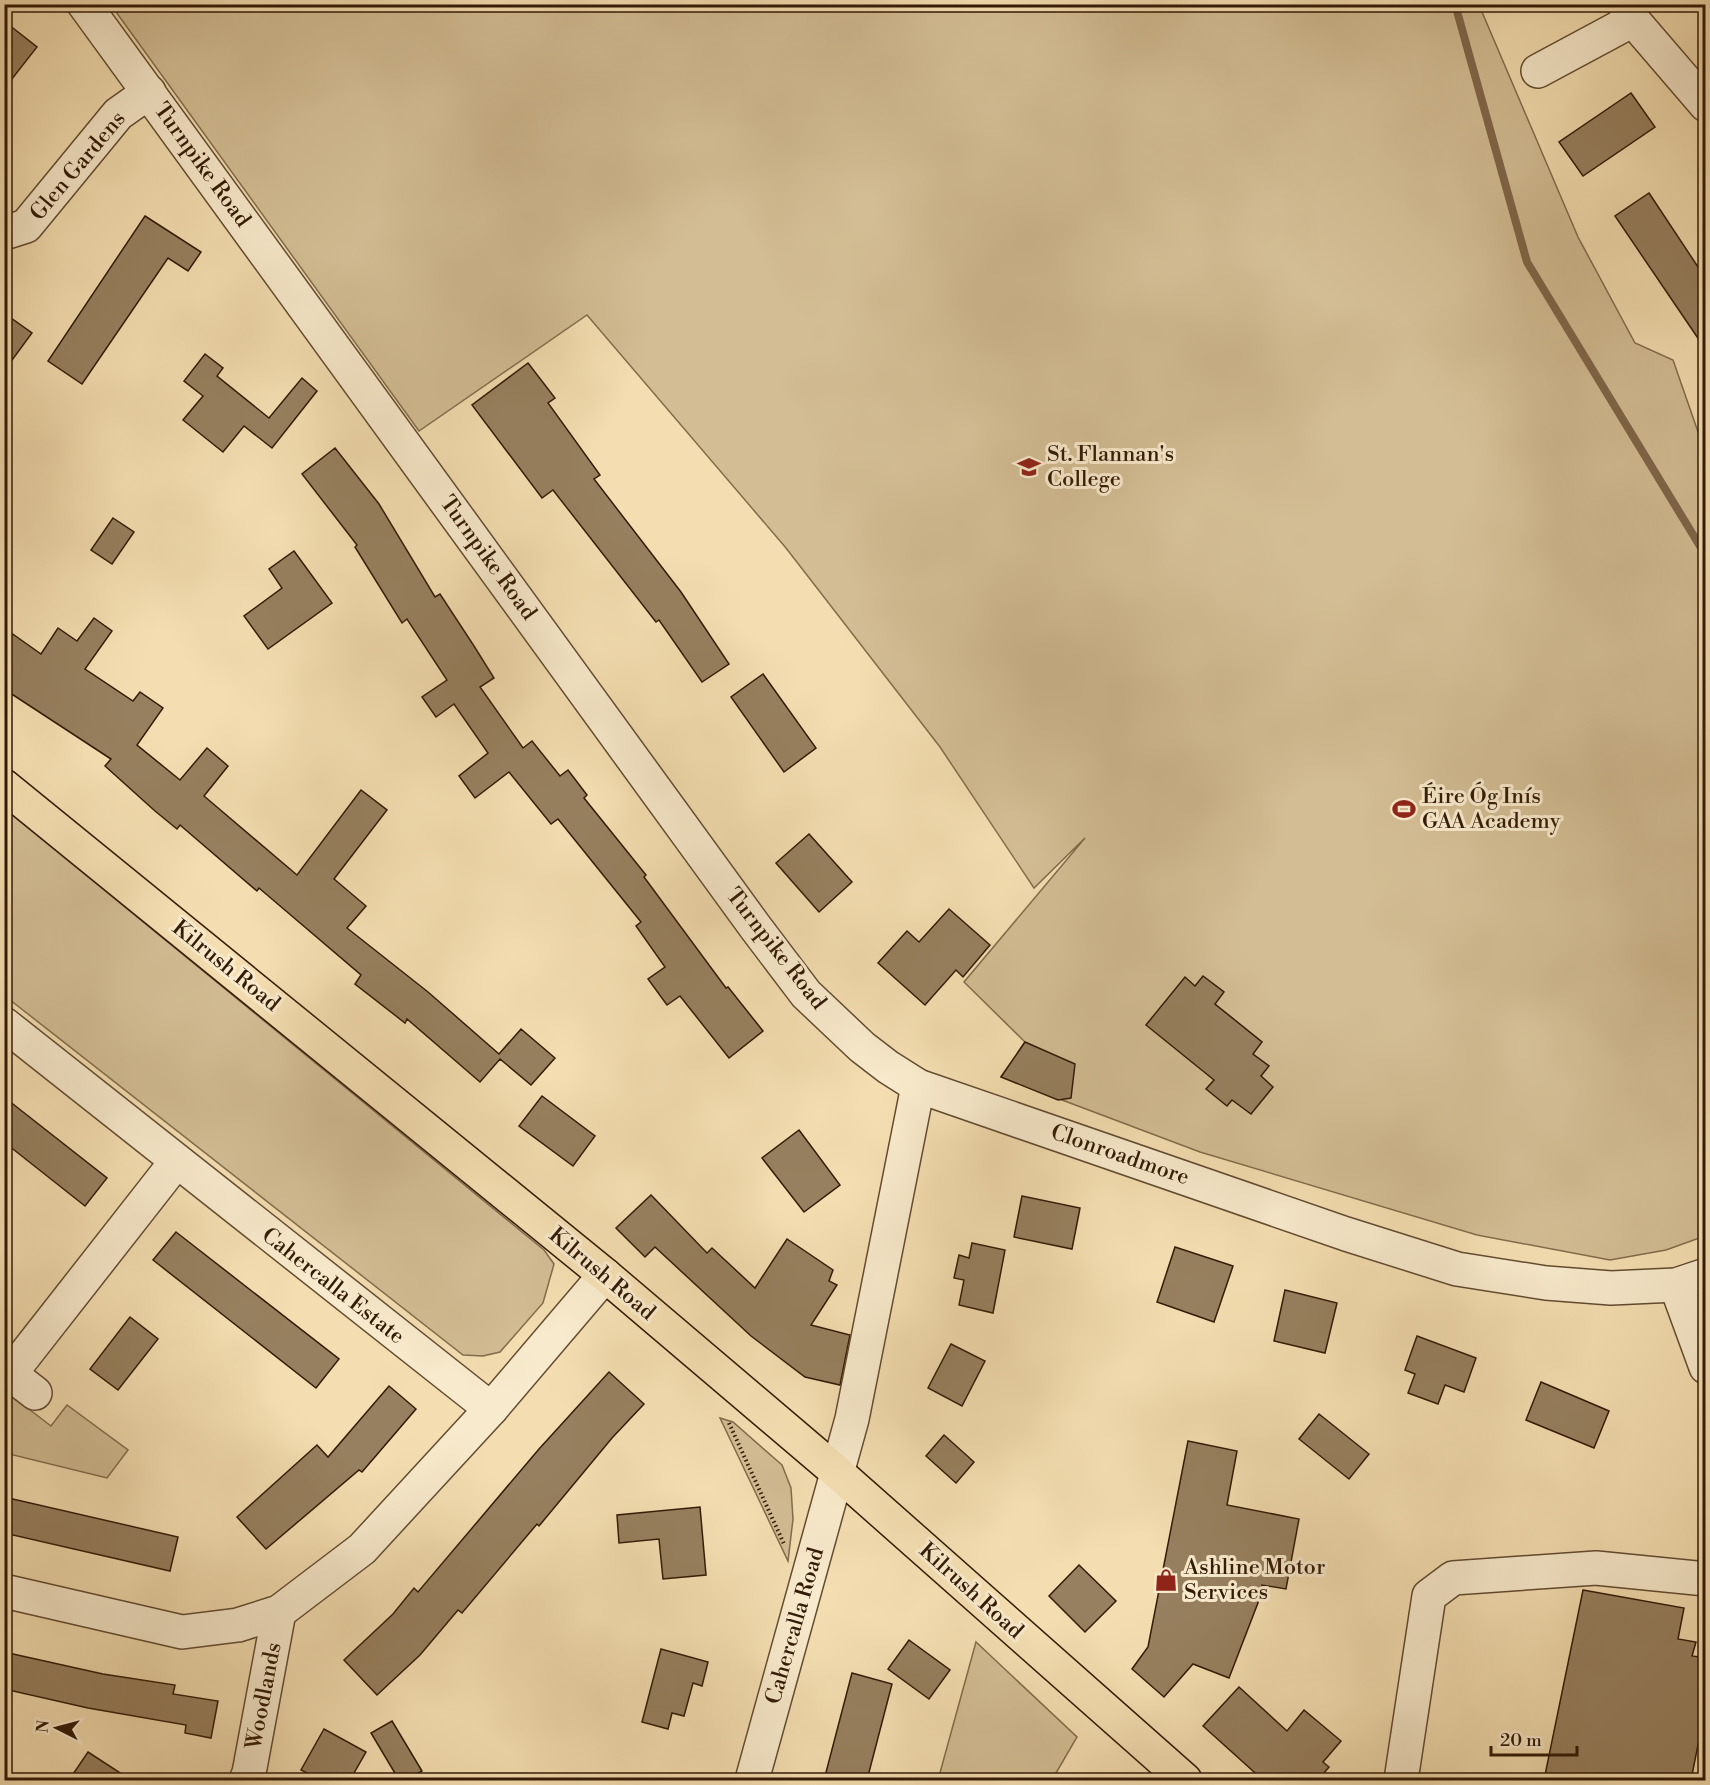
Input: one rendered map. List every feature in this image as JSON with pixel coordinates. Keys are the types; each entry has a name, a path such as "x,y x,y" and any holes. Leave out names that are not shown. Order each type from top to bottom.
{"main road":[{"name":"Kilrush Road","path":"4,786 605,1275 838,1473 1185,1780"}],"street":[{"name":"Turnpike Road","path":"84,4 806,994 862,1047 918,1086"},
{"path":"1538,71 1628,12 1706,105"},
{"name":"Glen Gardens","path":"4,233 26,226 118,114 149,92"},
{"name":"Cahercalla Estate","path":"4,1023 490,1410"},
{"path":"838,1473 852,1419 918,1086"},
{"name":"Clonroadmore","path":"918,1086 1346,1234 1457,1269 1546,1282 1611,1288 1691,1280"},
{"path":"17,1379 176,1162"},
{"path":"4,1591 182,1632 238,1625 279,1612 362,1549 490,1410 605,1275"},
{"path":"1691,1280 1706,1367"},
{"name":"Cahercalla Road","path":"752,1780 838,1473"},
{"path":"1401,1780 1429,1596 1453,1578 1596,1568 1706,1579"},
{"name":"Woodlands","path":"246,1780 279,1612"}],"path":[{"path":"728,1420 786,1549 813,1560"}],"shaded area":[{"path":"111,5 1479,5 1578,237 1635,343 1673,360 1705,452 1705,1236 1666,1250 1610,1260 1477,1235 1200,1152 1001,1077 1025,1042 964,982 1085,838 1034,888 940,747 786,548 587,315 419,431"},
{"path":"4,808 544,1250 554,1264 543,1303 500,1352 483,1356 463,1355 5,996"},
{"path":"4,1390 51,1426 67,1405 128,1450 107,1478 5,1453"},
{"path":"720,1418 733,1422 782,1465 791,1488 793,1519 788,1561"},
{"path":"976,1642 1077,1737 1052,1780 938,1780"}],"building":[{"path":"4,21 37,47 4,89"},
{"path":"1631,93 1655,127 1583,176 1559,142"},
{"path":"1649,193 1706,279 1706,350 1615,216"},
{"path":"145,216 201,252 188,271 168,258 82,384 48,361"},
{"path":"4,313 32,333 4,371"},
{"path":"205,354 223,368 217,376 269,418 302,378 317,391 272,448 244,426 223,452 183,420 203,396 184,381"},
{"path":"528,363 555,398 548,403 600,475 594,479 681,592 729,664 702,682 659,620 656,622 553,490 542,498 472,405"},
{"path":"335,448 379,504 435,597 440,594 474,646 494,678 480,687 523,748 532,741 560,776 568,770 587,795 584,798 646,875 644,877 726,988 728,987 763,1031 729,1058 680,996 667,1005 648,979 665,967 636,926 641,922 558,819 551,824 509,772 475,798 459,776 488,753 454,704 436,717 422,697 447,680 407,619 402,623 355,547 357,545 302,474"},
{"path":"113,518 134,532 112,564 91,550"},
{"path":"294,551 332,603 268,649 244,616 282,588 269,569"},
{"path":"94,618 112,631 85,669 133,701 140,692 163,708 137,745 180,780 207,748 228,766 204,796 297,875 361,790 387,810 334,879 366,906 347,928 428,992 499,1054 521,1029 555,1058 531,1085 500,1059 480,1082 407,1019 405,1023 355,984 361,975 259,888 257,891 180,825 177,829 155,811 105,766 111,759 4,689 4,628 41,654 58,628 77,641"},
{"path":"763,674 816,748 784,772 731,697"},
{"path":"809,834 852,882 819,912 776,863"},
{"path":"949,909 990,945 963,977 956,970 925,1005 878,963 907,931 919,942"},
{"path":"1203,976 1224,992 1215,1004 1262,1042 1253,1054 1269,1066 1261,1076 1273,1087 1251,1114 1232,1100 1227,1106 1206,1089 1214,1080 1146,1025 1185,977 1195,986"},
{"path":"1025,1042 1075,1064 1071,1098 1058,1100 1001,1077"},
{"path":"542,1096 595,1136 573,1166 519,1126"},
{"path":"4,1097 107,1178 85,1206 4,1142"},
{"path":"799,1130 840,1185 804,1212 762,1158"},
{"path":"651,1195 707,1253 712,1248 755,1288 787,1239 833,1270 829,1281 837,1285 811,1325 850,1335 840,1385 805,1377 751,1336 655,1247 645,1257 616,1228"},
{"path":"1022,1196 1080,1208 1072,1249 1014,1237"},
{"path":"176,1232 339,1359 316,1388 153,1260"},
{"path":"972,1243 1005,1250 993,1313 959,1305 964,1280 954,1278 959,1255 969,1258"},
{"path":"1175,1247 1233,1266 1214,1322 1157,1302"},
{"path":"1285,1290 1337,1303 1325,1353 1274,1341"},
{"path":"130,1317 158,1339 118,1390 90,1369"},
{"path":"1417,1336 1476,1358 1464,1392 1445,1385 1438,1404 1408,1393 1415,1374 1405,1370"},
{"path":"951,1344 985,1361 962,1406 928,1388"},
{"path":"609,1372 644,1404 612,1438 539,1526 537,1524 462,1613 458,1610 420,1655 377,1695 344,1660 393,1614 414,1588 418,1592 539,1449"},
{"path":"1541,1382 1609,1411 1594,1448 1526,1420"},
{"path":"389,1386 416,1409 362,1472 359,1470 266,1549 237,1517 317,1445 328,1457"},
{"path":"1319,1414 1369,1454 1349,1479 1299,1439"},
{"path":"944,1435 974,1462 956,1483 926,1456"},
{"path":"1188,1441 1237,1451 1227,1505 1299,1519 1286,1589 1262,1585 1261,1595 1229,1678 1193,1664 1164,1697 1132,1669 1148,1647"},
{"path":"4,1497 178,1537 170,1571 4,1533"},
{"path":"700,1507 706,1575 663,1579 659,1539 619,1543 617,1515"},
{"path":"1079,1565 1116,1601 1085,1632 1049,1596"},
{"path":"1583,1590 1684,1608 1678,1639 1696,1642 1692,1656 1706,1658 1706,1705 1691,1780 1544,1780"},
{"path":"909,1640 950,1670 929,1699 888,1669"},
{"path":"661,1649 708,1662 702,1686 693,1683 684,1716 672,1713 668,1729 642,1722"},
{"path":"4,1652 103,1674 175,1685 173,1694 218,1701 211,1738 185,1733 186,1725 88,1708 4,1689"},
{"path":"852,1673 892,1684 867,1780 824,1780"},
{"path":"1239,1687 1287,1731 1304,1710 1341,1741 1323,1762 1329,1767 1318,1780 1263,1780 1203,1726"},
{"path":"392,1721 422,1771 405,1780 399,1780 371,1733"},
{"path":"324,1729 366,1752 350,1780 321,1780 301,1770"},
{"path":"88,1752 131,1780 69,1780"}],"waterway":[{"path":"1455,4 1527,262 1706,556"}],"place":[{"name":"St. Flannan's College","path":"1029,467"},
{"name":"Éire Óg Inís GAA Academy","path":"1404,809"},
{"name":"Ashline Motor Services","path":"1166,1580"}]}
